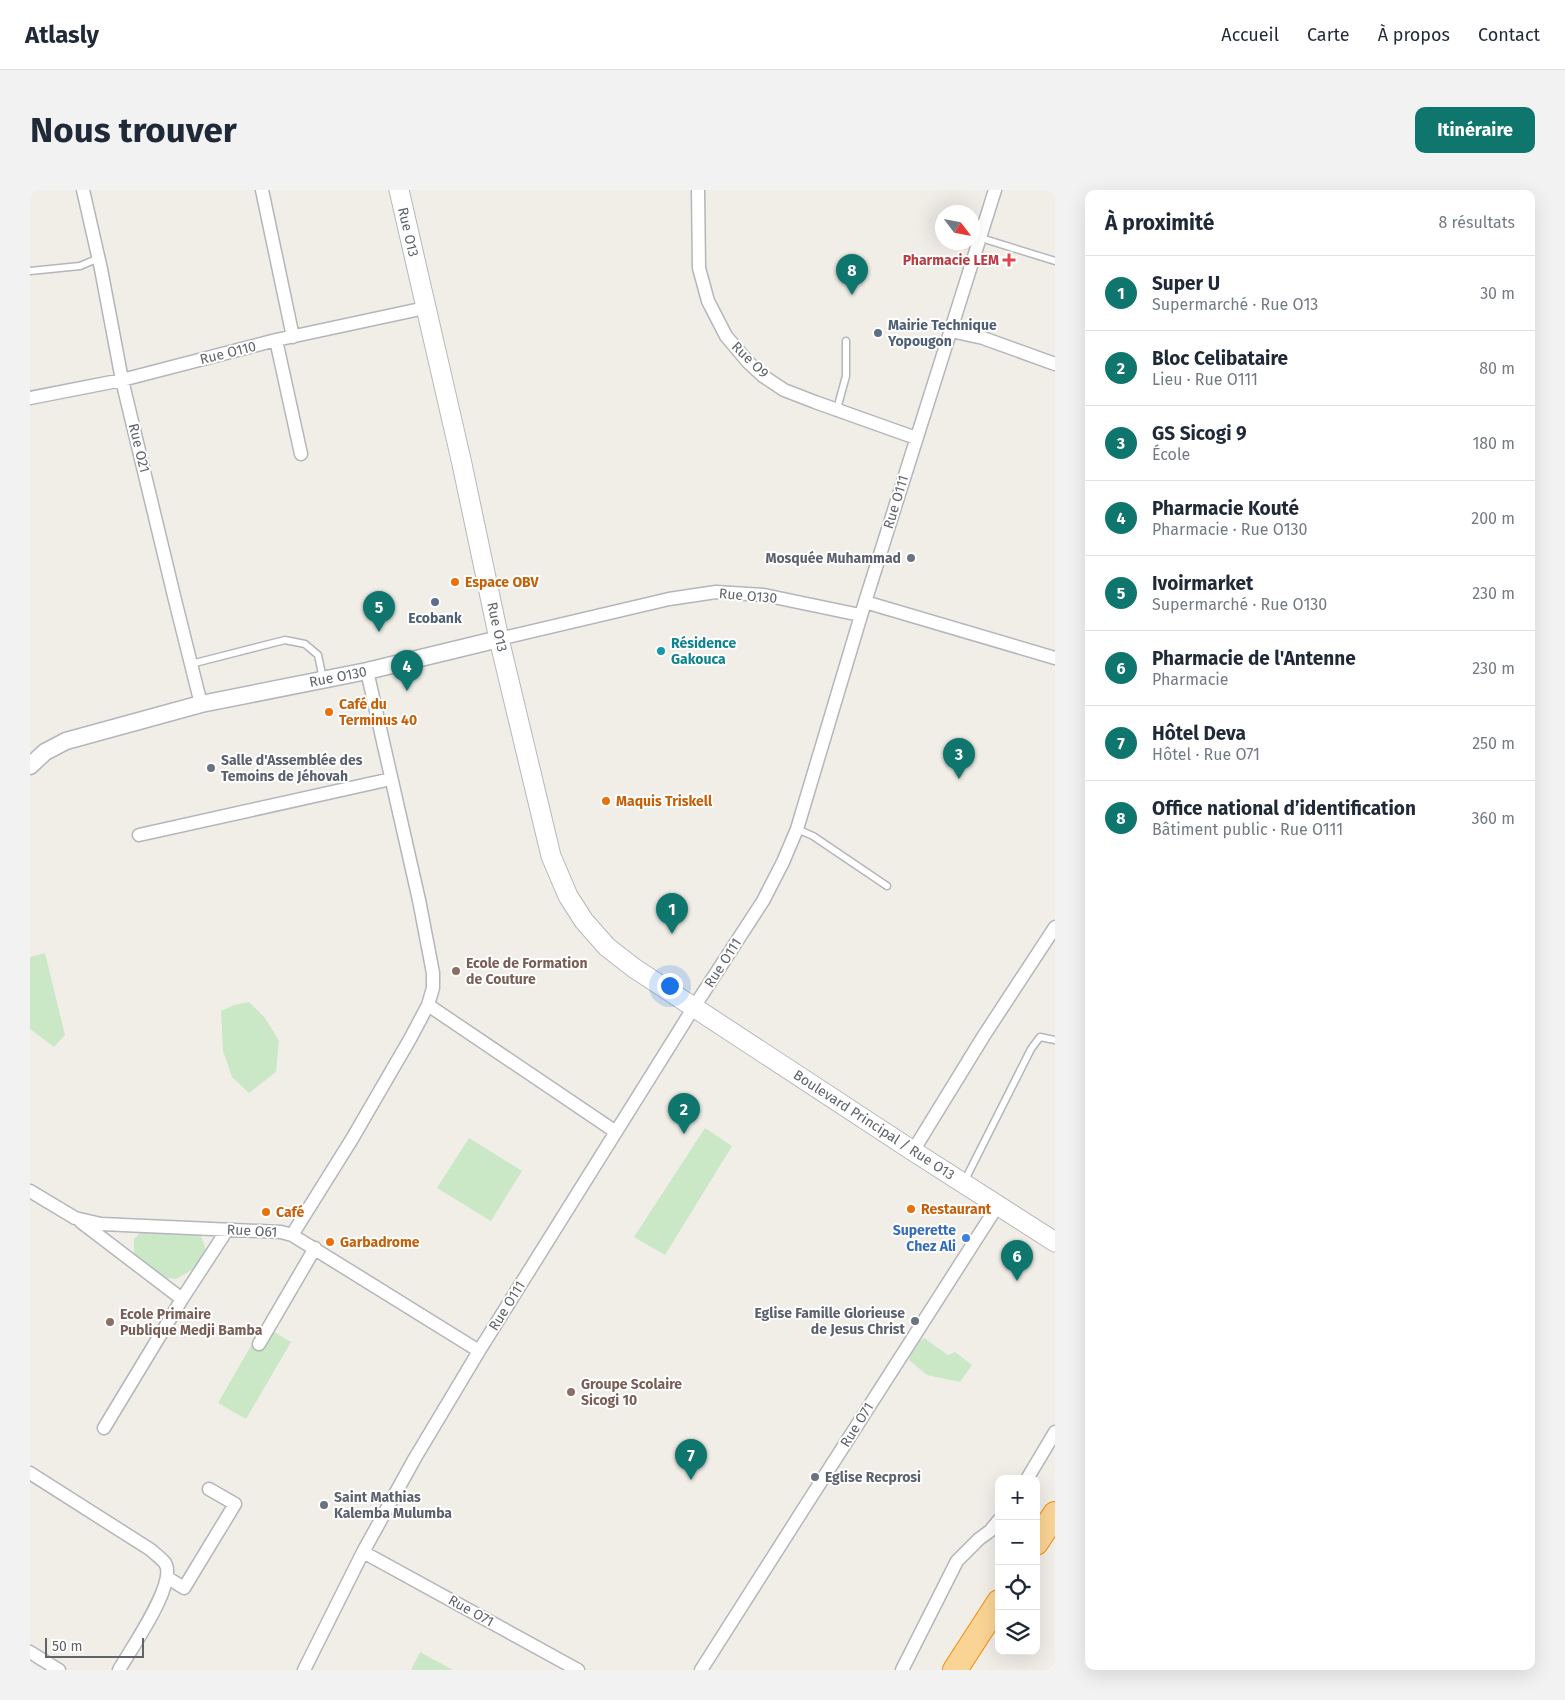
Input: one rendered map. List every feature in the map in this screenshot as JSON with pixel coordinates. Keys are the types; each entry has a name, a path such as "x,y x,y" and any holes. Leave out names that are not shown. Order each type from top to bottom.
{"highway":[{"path":"1040,1537 1055,1514"},
{"path":"955,1670 995,1608"}],"main road":[{"name":"Rue O13","path":"399,190 462,464 499,639 551,856 568,896 584,921 607,947 634,968 694,1007"},
{"name":"Boulevard Principal / Rue O13","path":"694,1007 1055,1242"}],"street":[{"name":"Rue O21","path":"83,190 99,258 122,380 201,704"},
{"path":"262,190 293,337"},
{"name":"Rue O9","path":"698,190 699,268 708,301 726,336 748,362 763,376 784,390 916,438"},
{"name":"Rue O111","path":"304,1670 363,1552 415,1458 479,1351 763,900 783,862 797,829 860,616 995,190"},
{"name":"Rue O110","path":"30,398 122,380 276,340 426,308"},
{"path":"951,332 983,338 1055,364"},
{"path":"276,340 301,454"},
{"name":"Rue O130","path":"30,766 45,752 66,741 201,704 367,671 669,599 716,592 764,595 860,616"},
{"path":"865,602 1055,658"},
{"path":"292,1235 352,1139 410,1039 428,1005 433,988 433,972 419,900 367,671"},
{"path":"139,835 390,779"},
{"path":"913,1151 996,1015 1055,927"},
{"path":"428,1005 616,1132"},
{"name":"Rue O61","path":"30,1191 75,1218 101,1224 281,1232 292,1235 479,1351"},
{"name":"Rue O71","path":"701,1670 998,1205"},
{"path":"75,1218 182,1299"},
{"path":"104,1428 182,1299 227,1230"},
{"path":"259,1344 315,1248"},
{"path":"1029,1475 1055,1432"},
{"path":"30,1473 151,1550 166,1564 168,1578 160,1601 119,1670"},
{"path":"168,1578 184,1588 235,1504 209,1489"},
{"path":"902,1670 957,1561 995,1525"},
{"name":"Rue O71","path":"363,1552 578,1670"},
{"path":"30,1652 59,1670"}],"lane":[{"path":"981,238 1055,261"},
{"path":"30,271 80,266 99,258"},
{"path":"837,409 846,376 846,341"},
{"path":"191,664 285,640 305,644 318,655 324,680"},
{"path":"797,829 813,836 886,886"},
{"path":"963,1183 1031,1049 1040,1037 1055,1040"}],"green space":[{"path":"45,953 65,1035 54,1047 30,1029 30,957"},
{"path":"249,1002 265,1018 279,1041 276,1072 249,1093 232,1077 223,1051 221,1011 234,1005"},
{"path":"705,1128 732,1146 665,1255 634,1237"},
{"path":"469,1138 522,1171 491,1221 437,1188"},
{"path":"189,1230 201,1236 206,1250 193,1269 176,1279 159,1277 134,1258 134,1239 142,1231"},
{"path":"271,1330 291,1342 246,1419 218,1403 252,1344 260,1348"},
{"path":"924,1338 948,1355 955,1352 972,1365 960,1382 927,1375 909,1360 913,1347"},
{"path":"420,1652 453,1670 411,1670"}],"place":[{"name":"Pharmacie LEM","path":"1009,260"},
{"name":"Office national d’identification","path":"852,295"},
{"name":"Mairie Technique Yopougon","path":"878,333"},
{"name":"Mosquée Muhammad","path":"911,558"},
{"name":"Espace OBV","path":"455,582"},
{"name":"Ecobank","path":"435,602"},
{"name":"Ivoirmarket","path":"379,632"},
{"name":"Résidence Gakouca","path":"661,651"},
{"name":"Pharmacie Kouté","path":"407,691"},
{"name":"Café du Terminus 40","path":"329,712"},
{"name":"Salle d'Assemblée des Temoins de Jéhovah","path":"211,768"},
{"name":"GS Sicogi 9","path":"959,779"},
{"name":"Maquis Triskell","path":"606,801"},
{"name":"Super U","path":"672,934"},
{"name":"Ecole de Formation de Couture","path":"456,971"},
{"name":"Bloc Celibataire","path":"684,1134"},
{"name":"Restaurant","path":"911,1209"},
{"name":"Café","path":"266,1212"},
{"name":"Superette Chez Ali","path":"966,1238"},
{"name":"Garbadrome","path":"330,1242"},
{"name":"Pharmacie de l'Antenne","path":"1017,1281"},
{"name":"Eglise Famille Glorieuse de Jesus Christ","path":"915,1321"},
{"name":"Ecole Primaire Publique Medji Bamba","path":"110,1322"},
{"name":"Groupe Scolaire Sicogi 10","path":"571,1392"},
{"name":"Eglise Recprosi","path":"815,1477"},
{"name":"Hôtel Deva","path":"691,1480"},
{"name":"Saint Mathias Kalemba Mulumba","path":"324,1505"}]}
